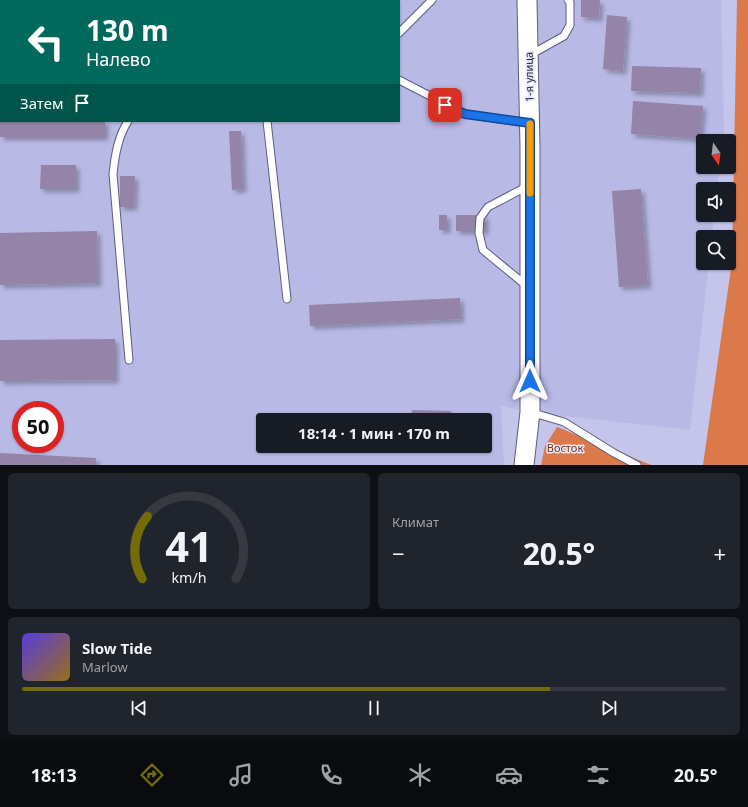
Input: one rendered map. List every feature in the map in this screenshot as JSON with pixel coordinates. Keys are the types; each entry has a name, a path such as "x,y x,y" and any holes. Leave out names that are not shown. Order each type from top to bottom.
{"main road":[{"name":"1-я улица","path":"524,465 530,412 530,123 527,0"}],"lane":[{"path":"400,32 432,0"},
{"path":"528,56 564,36 570,25 570,2 568,0"},
{"path":"400,81 465,114 530,123"},
{"path":"127,122 115,154 113,174 129,360"},
{"path":"267,122 287,299"},
{"path":"530,185 488,207 480,218 479,233 483,250 530,289"},
{"path":"530,412 564,422 614,453 637,465"}],"shaded area":[{"path":"400,0 721,0 724,134 696,134 696,174 719,174 718,182 696,182 696,222 713,222 713,230 696,230 696,270 708,270 690,430 530,412 501,406 504,465 0,465 0,122 400,122"}],"green space":[{"path":"737,0 748,0 748,465 703,465 731,270 736,270 736,230 733,230 733,222 736,222 736,182 734,182 734,174 736,174 736,134 734,134"},
{"name":"Восток","path":"557,427 651,465 541,465 545,446"}],"building":[{"path":"581,0 600,0 599,18 581,17"},
{"path":"607,15 627,17 623,71 603,69"},
{"path":"632,66 701,68 700,93 631,91"},
{"path":"633,101 703,106 700,134 696,134 696,139 631,134"},
{"path":"0,122 105,122 105,137 0,137"},
{"path":"229,131 241,131 243,189 232,190"},
{"path":"41,165 76,165 76,189 40,189"},
{"path":"120,176 135,176 134,207 120,207"},
{"path":"641,189 648,285 619,287 612,191"},
{"path":"439,215 447,215 447,230 439,230"},
{"path":"456,215 485,215 485,231 456,231"},
{"path":"97,231 98,283 0,285 0,233"},
{"path":"460,298 461,319 310,326 309,305"},
{"path":"115,339 115,380 0,381 0,340"},
{"path":"412,410 451,411 451,413 412,413"},
{"path":"0,453 96,458 96,465 0,465"}],"slow traffic":[{"path":"530,124 530,193"}],"route":[{"path":"445,105 465,114 530,123 530,381"}]}
